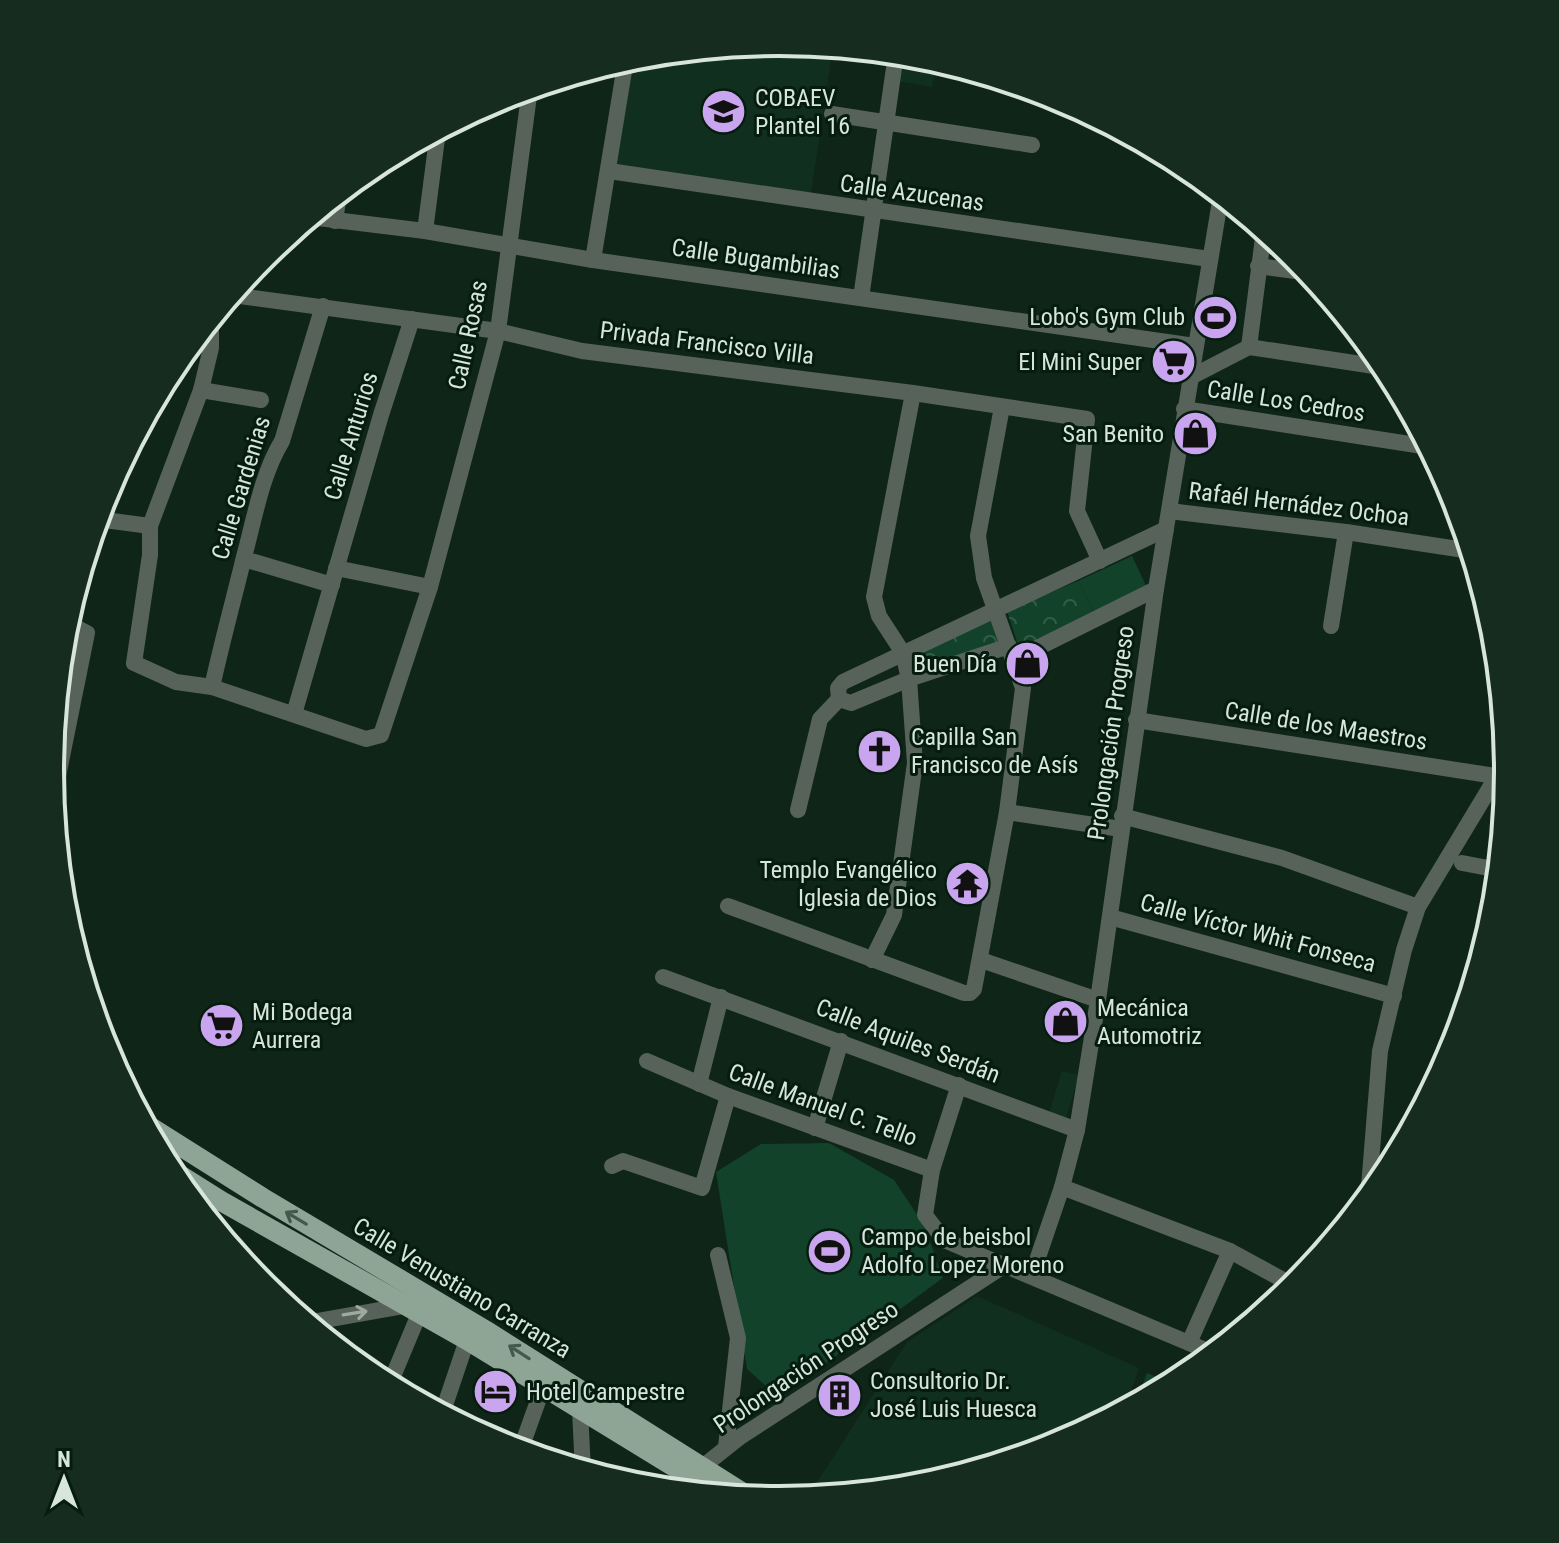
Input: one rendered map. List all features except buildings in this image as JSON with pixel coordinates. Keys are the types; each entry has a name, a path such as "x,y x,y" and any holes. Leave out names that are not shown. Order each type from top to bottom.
{"main road":[{"name":"Calle Venustiano Carranza","path":"164,1136 708,1477"},
{"name":"Calle Venustiano Carranza","path":"197,1186 467,1340 543,1387 584,1402"}],"street":[{"path":"861,298 894,66"},
{"path":"593,260 624,74"},
{"name":"Calle Rosas","path":"294,714 366,739 381,735 430,587 498,331 528,102"},
{"path":"832,114 1032,145"},
{"path":"425,231 436,144"},
{"name":"Calle Azucenas","path":"609,171 1209,259"},
{"name":"Prolongación Progreso","path":"1032,1275 1062,1187 1077,1130 1156,589 1219,207"},
{"path":"335,221 337,210"},
{"name":"Calle Bugambilias","path":"325,219 425,231 593,260 1195,346"},
{"path":"1249,347 1262,244"},
{"path":"1258,266 1289,270"},
{"name":"Privada Francisco Villa","path":"246,296 498,331 582,351 913,393 1087,419 1077,511 1100,561"},
{"name":"Calle Gardenias","path":"212,687 229,610 272,458 282,441 323,306"},
{"name":"Calle Anturios","path":"294,714 412,319"},
{"path":"211,337 201,390 150,526 150,555 134,663 176,682 212,687 294,714"},
{"path":"1189,378 1249,347 1368,365"},
{"path":"201,390 261,400"},
{"path":"872,960 894,915 915,763 909,679 903,653 879,616 874,597 913,393"},
{"path":"728,906 970,993 977,982 1007,812 1023,688 984,578 978,536 1002,407"},
{"name":"Calle Los Cedros","path":"1184,409 1416,445"},
{"name":"Rafaél Hernádez Ochoa","path":"1169,511 1459,549"},
{"path":"110,521 150,526"},
{"path":"798,810 820,719 839,699 838,688 843,682 1166,529"},
{"path":"1331,626 1346,532"},
{"path":"244,559 334,577 430,587"},
{"path":"839,699 851,703 909,679 1011,653 1156,589"},
{"path":"67,708 87,633 79,629"},
{"name":"Calle de los Maestros","path":"1136,720 1495,776"},
{"path":"1370,1175 1380,1051 1404,950 1418,907 1494,790"},
{"path":"1007,812 1121,823 1282,858 1418,907"},
{"path":"1462,863 1488,868"},
{"name":"Calle Víctor Whit Fonseca","path":"1110,917 1394,996"},
{"path":"981,960 1098,1000"},
{"name":"Calle Aquiles Serdán","path":"663,977 1077,1130"},
{"path":"699,1084 721,997"},
{"path":"815,1128 841,1041"},
{"name":"Calle Manuel C. Tello","path":"647,1061 728,1096 932,1170 925,1215 944,1240 1202,1348"},
{"path":"932,1170 959,1085"},
{"path":"617,1164 702,1188 728,1096"},
{"path":"1062,1187 1230,1251 1282,1280"},
{"path":"1189,1343 1230,1251"},
{"path":"708,1477 738,1338 718,1255"},
{"name":"Prolongación Progreso","path":"708,1477 1005,1265"},
{"path":"322,1321 411,1310 393,1373"},
{"path":"446,1404 467,1340"},
{"path":"524,1440 543,1387"},
{"path":"583,1460 584,1402"}],"shaded area":[{"name":"COBAEV Plantel 16","path":"733,58 831,58 811,193 616,166 631,72 686,62"},
{"path":"899,66 935,73 932,87 896,81"},
{"path":"1062,1071 1079,1075 1066,1118 1049,1113"},
{"path":"977,1296 1139,1368 1130,1395 1053,1433 1009,1449 919,1473 873,1481 815,1485 907,1342"}],"green space":[{"path":"1132,556 1147,588 1094,613 1078,581"},
{"path":"1078,581 1094,613 1019,648 1007,611"},
{"path":"993,617 1001,642 913,674 907,656"},
{"name":"Campo de beisbol Adolfo Lopez Moreno","path":"829,1143 894,1180 924,1225 943,1278 818,1369 788,1384 767,1387 747,1369 716,1172 761,1144"},
{"path":"1147,1373 1158,1378 1141,1388"}],"place":[{"name":"COBAEV Plantel 16","path":"724,112"},
{"name":"Lobo's Gym Club","path":"1216,317"},
{"name":"El Mini Super","path":"1173,362"},
{"name":"San Benito","path":"1195,434"},
{"name":"Buen Día","path":"1028,664"},
{"name":"Capilla San Francisco de Asís","path":"880,751"},
{"name":"Templo Evangélico Iglesia de Dios","path":"968,884"},
{"name":"Mecánica Automotriz","path":"1066,1022"},
{"name":"Mi Bodega Aurrera","path":"221,1026"},
{"name":"Campo de beisbol Adolfo Lopez Moreno","path":"830,1251"},
{"name":"Hotel Campestre","path":"495,1392"},
{"name":"Consultorio Dr. José Luis Huesca","path":"839,1395"}]}
